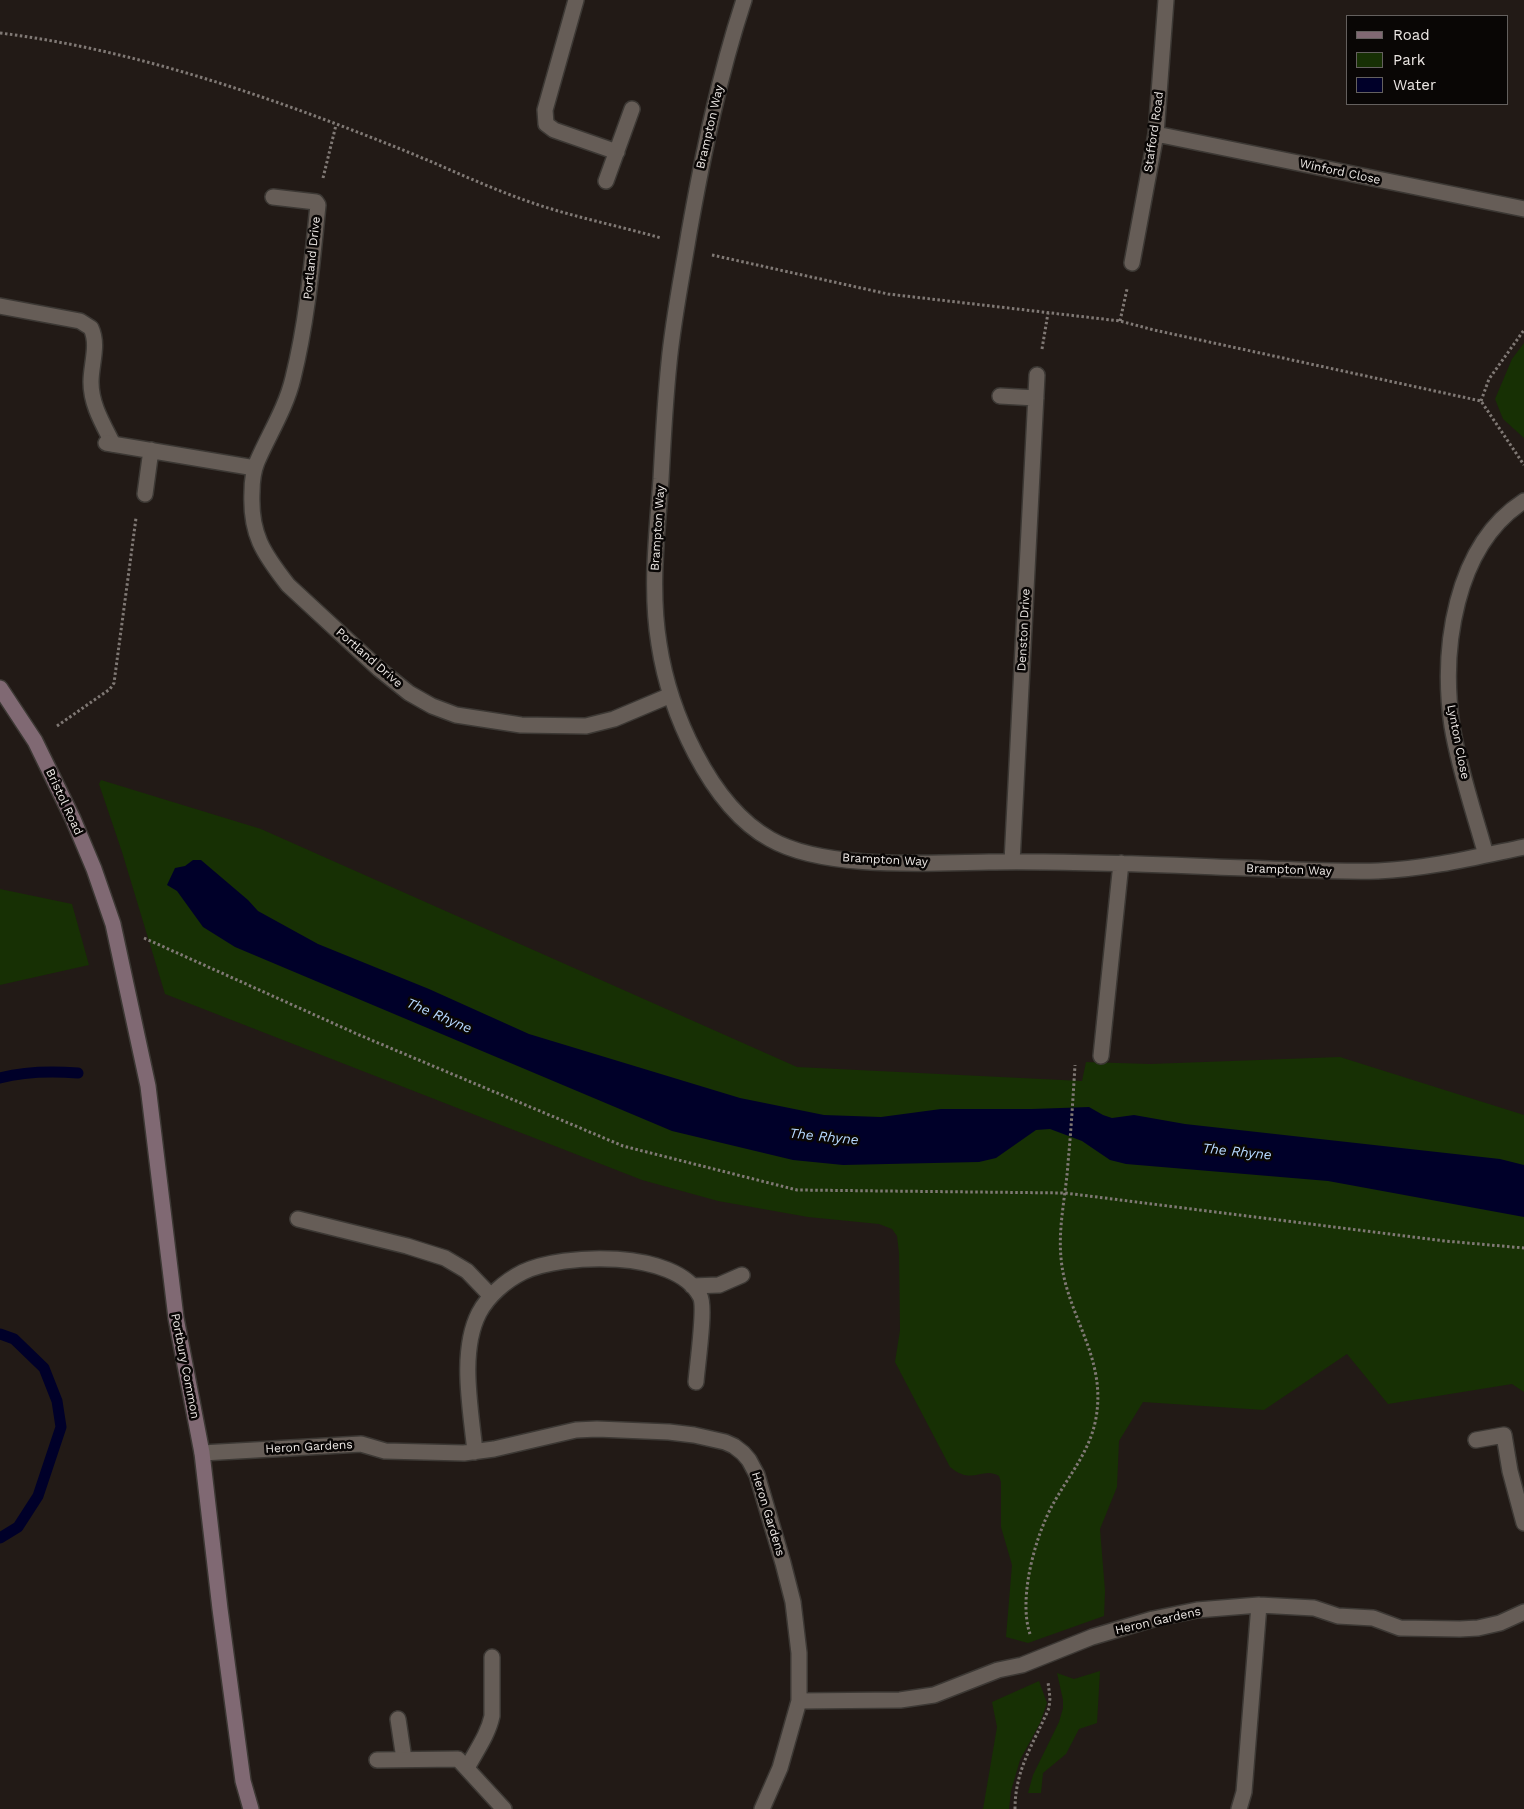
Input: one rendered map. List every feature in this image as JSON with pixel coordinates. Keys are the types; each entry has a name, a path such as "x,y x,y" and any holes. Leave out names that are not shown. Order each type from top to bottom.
{"main road":[{"name":"Bristol Road","path":"0,688 35,741 73,819 94,869 113,924"},
{"name":"Portbury Common","path":"113,924 148,1086 176,1318 202,1453 243,1781 251,1809"}],"street":[{"path":"576,0 544,110 546,124 554,130 617,152"},
{"name":"Brampton Way","path":"744,0 723,70 704,153 669,360 654,587 659,643 671,695 699,759 730,806 756,830 782,845 823,856 871,862 1121,863 1337,872 1381,871 1451,863 1524,847"},
{"name":"Stafford Road","path":"1132,264 1156,134 1166,0"},
{"path":"606,181 632,109"},
{"name":"Winford Close","path":"1156,134 1524,209"},
{"name":"Portland Drive","path":"274,197 316,202 317,204 309,295 293,380 255,468 251,503 257,538 278,572 288,584 379,669 409,693 424,702 456,715 521,725 586,726 614,719 671,695"},
{"path":"0,306 80,321 92,328 95,349 91,381 92,396 109,443 255,468"},
{"name":"Denston Drive","path":"1012,862 1037,375"},
{"path":"1000,396 1036,398"},
{"path":"145,494 151,450"},
{"name":"Lynton Close","path":"1486,855 1459,761 1452,727 1449,694 1450,641 1462,587 1474,557 1501,521 1512,509 1524,501"},
{"path":"1101,1056 1121,863"},
{"path":"298,1219 407,1246 444,1258 467,1271 491,1296"},
{"path":"475,1452 468,1359 470,1340 475,1323 491,1296 511,1279 540,1266 550,1263 594,1258 617,1259 651,1265 682,1278 692,1286 699,1295 701,1302 696,1382"},
{"path":"692,1286 719,1285 742,1275"},
{"name":"Heron Gardens","path":"202,1453 361,1444 385,1451 475,1452 576,1430 597,1429 686,1434 725,1442 737,1448 749,1460 757,1475 793,1602 799,1652 799,1702 780,1768 762,1809"},
{"path":"1476,1440 1504,1436 1510,1471 1524,1524"},
{"path":"1239,1809 1244,1792 1259,1606"},
{"name":"Heron Gardens","path":"799,1702 876,1701 920,1698 944,1692 998,1670 1022,1665 1092,1637 1153,1619 1197,1610 1259,1606 1314,1608 1338,1616 1373,1618 1400,1628 1478,1628 1500,1624 1524,1612"},
{"path":"467,1768 488,1732 492,1716 492,1657"},
{"path":"398,1720 404,1759"},
{"path":"376,1760 455,1758 467,1768 504,1809"}],"path":[{"path":"0,33 44,38 115,53 244,91 396,147 544,207 687,246 718,257 872,291 1120,321 1481,402 1524,465"},
{"path":"317,204 336,125"},
{"path":"1120,321 1132,264"},
{"path":"1037,375 1048,313"},
{"path":"1481,402 1489,378 1524,330"},
{"path":"35,741 110,689 114,682 137,511 145,494"},
{"path":"113,924 357,1034 623,1146 797,1190 1065,1193 1445,1241 1524,1248"},
{"path":"1015,1809 1015,1793 1021,1766 1049,1708 1049,1689 1040,1657 1029,1631 1026,1602 1035,1551 1051,1507 1082,1460 1090,1442 1098,1402 1096,1374 1091,1351 1066,1285 1061,1257 1061,1229 1074,1083"}],"green space":[{"path":"1524,343 1524,438 1503,419 1495,399 1512,359"},
{"path":"101,780 261,829 797,1067 1082,1081 1086,1062 1150,1064 1340,1057 1524,1115 1524,1392 1512,1384 1388,1404 1347,1354 1264,1410 1143,1402 1119,1441 1117,1487 1100,1529 1105,1591 1104,1616 1028,1643 1006,1637 1012,1565 1001,1527 1001,1482 999,1476 993,1474 987,1473 971,1476 950,1467 895,1362 900,1330 899,1253 897,1236 892,1229 879,1224 808,1217 718,1201 642,1180 165,994 122,852 99,784"},
{"path":"0,889 72,904 89,965 0,985"},
{"path":"1100,1671 1097,1723 1079,1729 1066,1754 1043,1773 1041,1793 1028,1793 1033,1775 1059,1722 1063,1708 1057,1673 1074,1679"},
{"path":"1039,1681 1047,1703 1040,1723 1020,1760 1011,1791 1009,1809 983,1809 997,1727 992,1702"}],"water":[{"name":"The Rhyne","path":"193,860 201,860 248,900 258,911 318,944 429,989 529,1034 740,1098 824,1115 881,1117 941,1109 1089,1107 1112,1118 1134,1115 1185,1124 1500,1159 1524,1165 1524,1217 1328,1181 1126,1164 1110,1160 1082,1141 1050,1129 1036,1130 996,1158 979,1162 843,1165 793,1160 672,1131 235,947 203,927 177,891 167,885 175,868 185,866"}],"waterway":[{"path":"0,1078 39,1072 78,1073"},
{"path":"0,1334 14,1339 44,1368 57,1401 61,1427 38,1496 18,1527 0,1538"}]}
